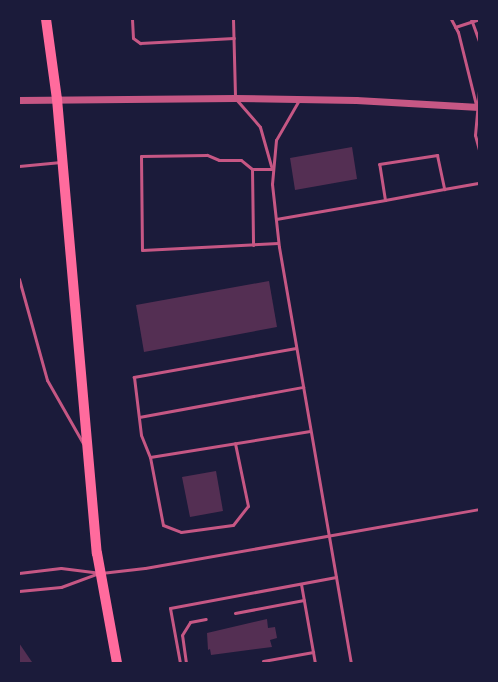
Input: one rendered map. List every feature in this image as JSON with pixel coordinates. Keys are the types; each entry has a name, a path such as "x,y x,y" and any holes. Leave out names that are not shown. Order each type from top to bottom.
{"main road":[{"path":"46,19 57,98 86,448 101,572 117,663"}],"street":[{"path":"19,100 57,98 235,98 299,99 478,107"}],"lane":[{"path":"132,19 132,38 140,43 234,38"},
{"path":"234,19 235,98 259,124 264,134 272,169 278,244 351,663"},
{"path":"451,19 455,27 478,107"},
{"path":"455,27 472,20 479,19"},
{"path":"472,20 479,41"},
{"path":"479,91 475,135 479,150"},
{"path":"272,169 276,140 299,99"},
{"path":"272,169 252,169 241,160 219,160 207,155 141,156 142,250 278,244"},
{"path":"385,200 379,164 437,155 444,190"},
{"path":"19,166 62,162"},
{"path":"252,169 253,245"},
{"path":"276,219 479,183"},
{"path":"19,279 47,380 86,448"},
{"path":"235,443 248,506 233,525 181,532 163,525 150,456 141,435 134,377 296,348"},
{"path":"139,417 303,387"},
{"path":"150,456 310,431"},
{"path":"19,573 61,568 101,572 145,568 479,509"},
{"path":"19,591 61,587 101,572"},
{"path":"180,663 170,608 336,577"},
{"path":"301,584 315,663"},
{"path":"235,613 304,600"},
{"path":"186,663 182,635 190,622 206,618"},
{"path":"263,661 313,652"}],"building":[{"path":"352,147 357,179 295,190 290,158"},
{"path":"269,281 277,327 144,352 136,305"},
{"path":"216,471 223,511 190,517 182,477"},
{"path":"267,619 268,628 275,627 277,638 270,640 272,647 211,655 210,649 208,650 207,633"},
{"path":"19,643 32,662 19,663"}]}
